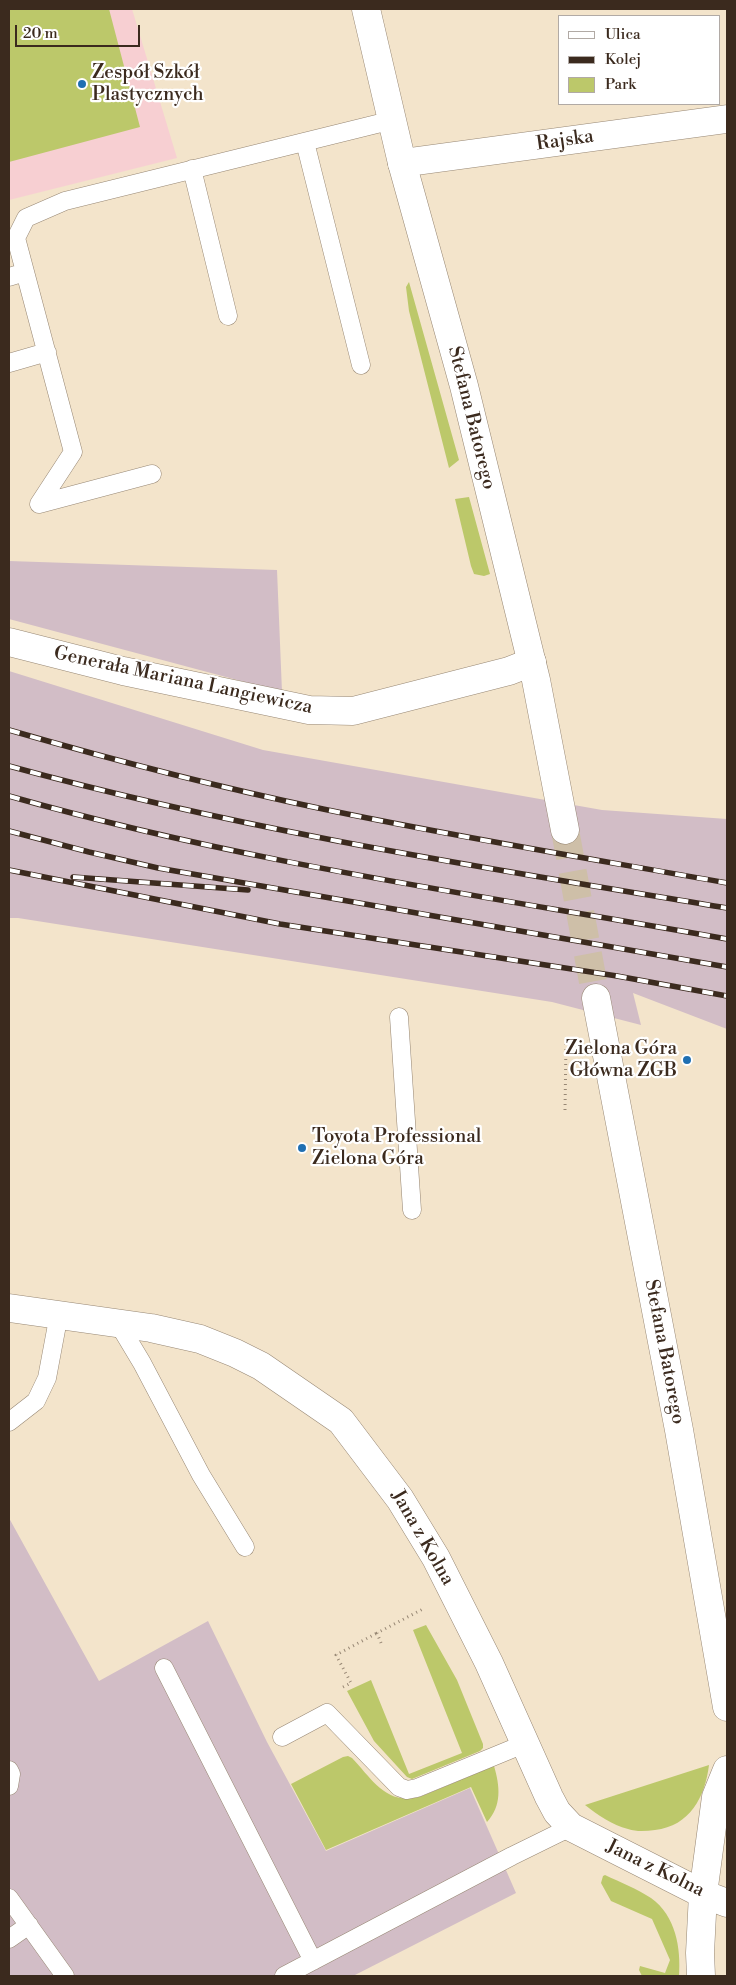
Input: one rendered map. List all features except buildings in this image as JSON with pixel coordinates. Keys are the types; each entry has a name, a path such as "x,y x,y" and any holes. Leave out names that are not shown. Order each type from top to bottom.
{"street":[{"name":"Stefana Batorego","path":"366,9 402,163 468,403 532,662 565,830"},
{"name":"Rajska","path":"402,163 727,119"},
{"name":"Generała Mariana Langiewicza","path":"9,642 123,671 309,710 353,711 508,671 532,662"},
{"name":"Stefana Batorego","path":"596,998 679,1430 727,1707"},
{"name":"Jana z Kolna","path":"9,1308 151,1328 200,1339 261,1366 341,1421 400,1498 436,1558 489,1663 524,1744 557,1812 571,1827 715,1899"},
{"path":"701,1976 700,1953 715,1899 716,1797 727,1770"}],"lane":[{"path":"152,474 39,504 73,452 47,352 17,275 16,238 26,218 65,201 393,120"},
{"path":"305,142 361,365"},
{"path":"192,169 228,316"},
{"path":"9,363 47,352"},
{"path":"399,1017 412,1210"},
{"path":"9,1422 36,1402 47,1378 59,1314"},
{"path":"118,1323 142,1363 201,1475 245,1547"},
{"path":"164,1668 313,1961"},
{"path":"282,1737 327,1713 399,1787 407,1790 417,1788 524,1744"},
{"path":"9,1770 11,1774 9,1786"},
{"path":"287,1976 512,1856 571,1827"},
{"path":"9,1898 65,1976"},
{"path":"9,1939 29,1925"}],"path":[{"path":"565,1110 566,1040"},
{"path":"342,1688 351,1683 336,1655 428,1606"},
{"path":"377,1633 381,1643"}],"shaded area":[{"name":"Zespół Szkół Plastycznych","path":"9,9 132,9 177,158 9,200"},
{"path":"9,561 277,570 282,692 9,619"},
{"path":"9,671 263,750 602,810 727,819 727,1029 633,993 641,1025 552,1002 9,918"},
{"path":"9,1518 99,1681 208,1621 267,1742 326,1851 470,1788 516,1893 353,1976 9,1976"}],"green space":[{"name":"Zespół Szkół Plastycznych","path":"9,9 109,9 140,127 9,162"},
{"path":"409,282 459,460 449,468 409,311 406,287"},
{"path":"469,497 490,574 484,576 474,574 455,499"},
{"path":"426,1625 457,1680 483,1748 480,1751 412,1779 407,1777 374,1741 347,1691 371,1680 409,1774 462,1753 413,1630"},
{"path":"348,1756 374,1783 390,1795 399,1798 422,1796 494,1766 498,1781 495,1809 487,1822 471,1787 326,1850 291,1784"},
{"path":"709,1765 704,1788 694,1808 678,1823 667,1827 648,1831 631,1830 611,1822 585,1805"},
{"path":"605,1875 651,1898 666,1914 678,1944 679,1976 642,1976 639,1970 640,1966 665,1973 670,1960 652,1919 611,1901 601,1883"}],"tunnel":[{"path":"565,830 596,998"}],"railway":[{"path":"9,730 244,792 323,809 727,883"},
{"path":"9,766 98,789 276,829 456,863 727,908"},
{"path":"9,796 97,820 276,859 456,893 727,939"},
{"path":"9,831 158,868 727,967"},
{"path":"9,870 280,924 617,976 727,996"},
{"path":"73,877 248,890"}],"place":[{"name":"Zespół Szkół Plastycznych","path":"82,84"},
{"name":"Zielona Góra Główna ZGB","path":"687,1060"},
{"name":"Toyota Professional Zielona Góra","path":"302,1148"}]}
